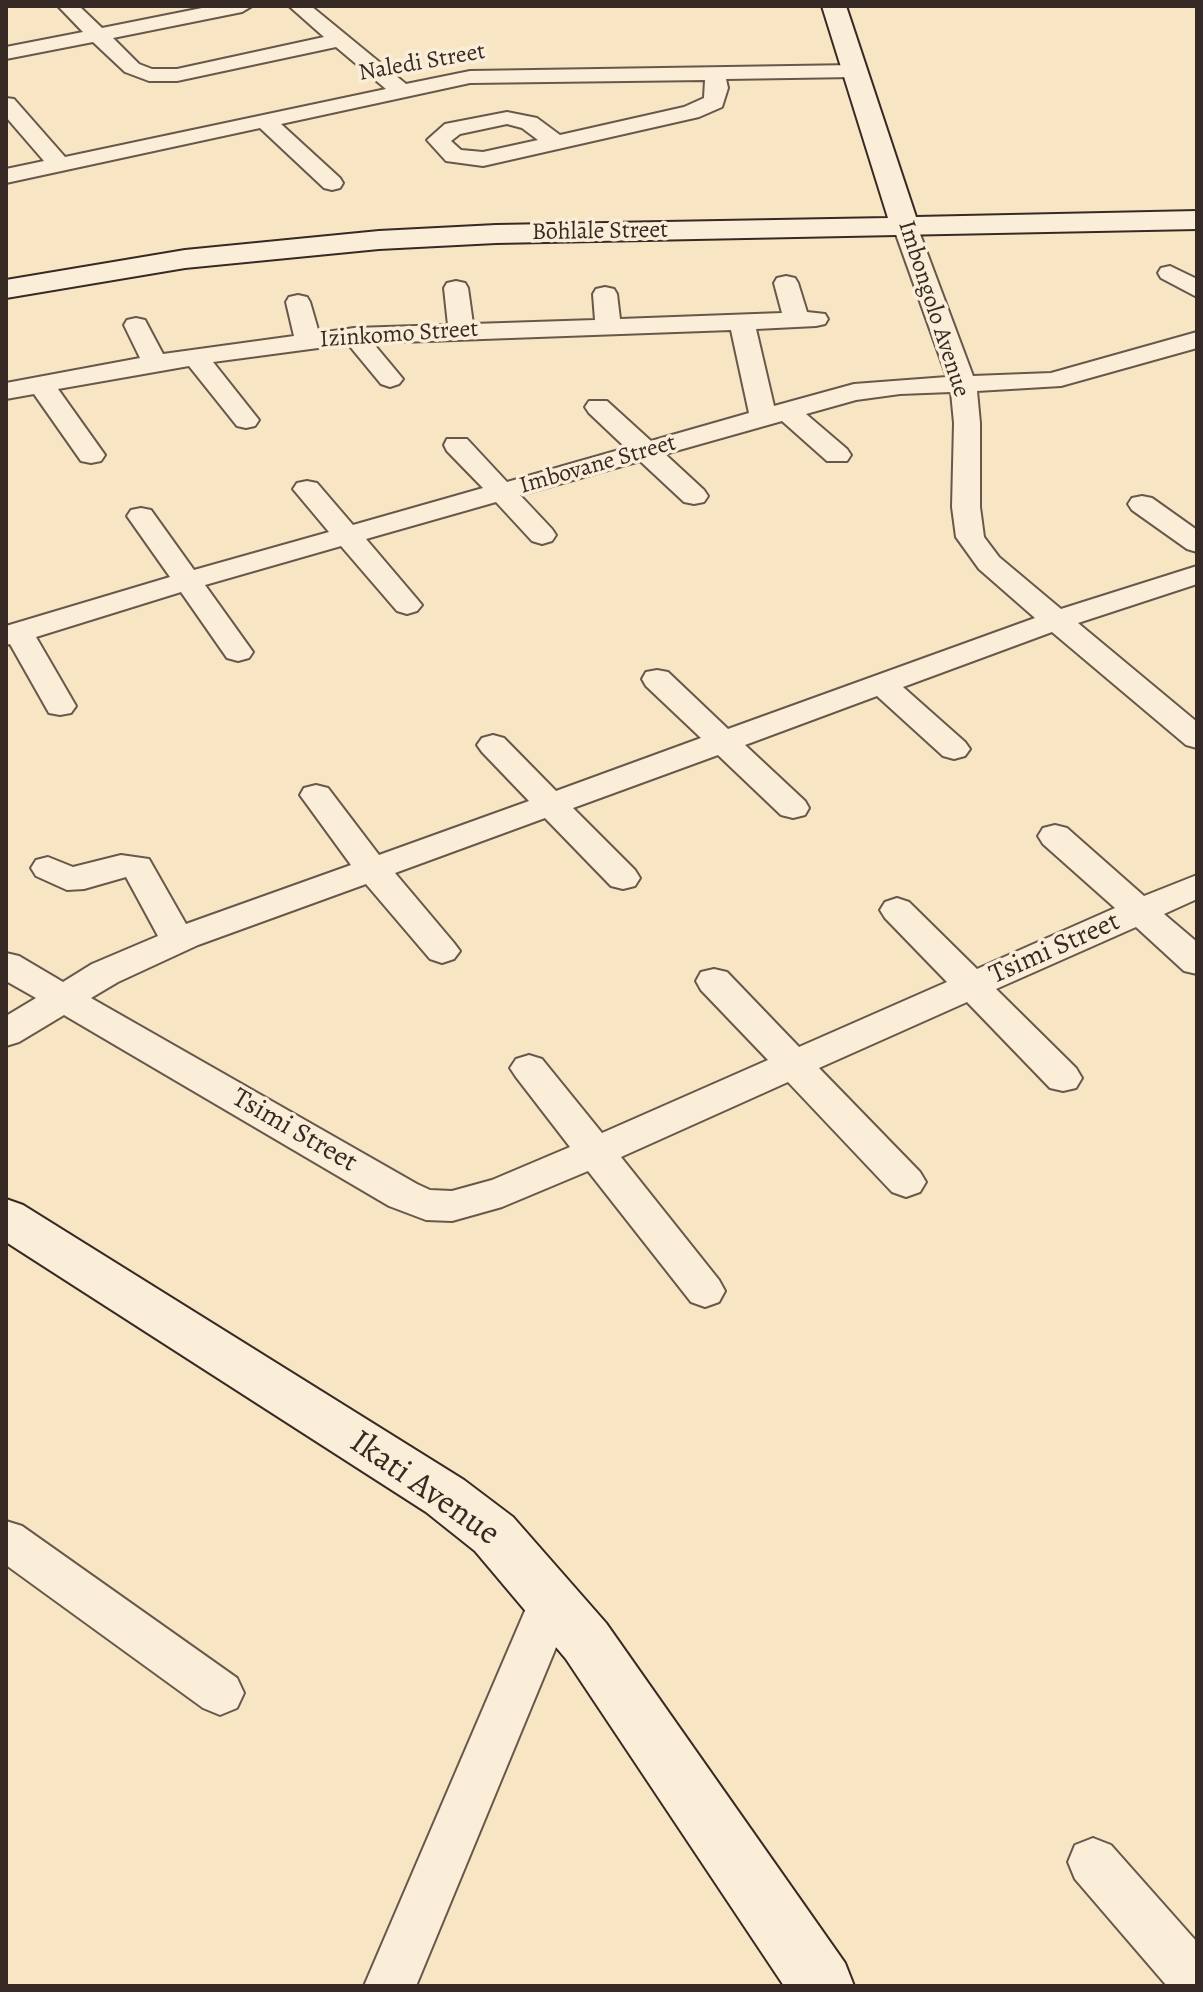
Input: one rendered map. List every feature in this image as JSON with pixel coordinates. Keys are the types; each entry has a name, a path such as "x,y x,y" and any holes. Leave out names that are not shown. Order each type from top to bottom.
{"street":[{"path":"68,6 132,68 149,75 163,76 341,40"},
{"path":"6,53 242,6"},
{"path":"299,6 400,90"},
{"path":"834,6 855,71"},
{"name":"Naledi Street","path":"6,176 400,90 488,76 855,71"},
{"name":"Imbongolo Avenue","path":"855,71 905,226 963,384 967,423 966,507 970,537 989,563 1197,738"},
{"path":"555,142 705,107 717,96 714,72"},
{"path":"8,108 59,164"},
{"path":"265,121 332,183"},
{"name":"Bohlale Street","path":"6,289 185,259 379,240 1197,220"},
{"path":"1170,273 1197,290"},
{"name":"Izinkomo Street","path":"6,391 155,363 354,336 807,319 786,283"},
{"path":"456,288 461,331"},
{"path":"605,294 608,326"},
{"path":"298,302 308,341"},
{"path":"742,321 774,412 837,455"},
{"path":"136,325 155,363"},
{"path":"354,336 390,379"},
{"name":"Imbovane Street","path":"12,634 185,581 648,451 774,412 875,388 1029,383 1070,377 1197,340"},
{"path":"195,357 246,420"},
{"path":"40,383 91,455"},
{"path":"598,407 694,496"},
{"path":"457,445 542,535"},
{"path":"307,489 407,605"},
{"path":"1142,504 1197,543"},
{"path":"141,516 238,652"},
{"path":"6,1033 105,973 178,940 1057,620 1197,575"},
{"path":"12,634 60,706"},
{"path":"657,679 793,808"},
{"path":"882,684 954,749"},
{"path":"493,745 623,878"},
{"path":"316,795 372,869 442,951"},
{"name":"Tsimi Street","path":"1055,836 1197,962"},
{"path":"48,868 67,879 84,878 121,866 137,867 178,940"},
{"name":"Tsimi Street","path":"6,965 403,1195 426,1205 452,1206 476,1201 597,1151 1197,886"},
{"name":"Tsimi Street","path":"897,910 1063,1078"},
{"path":"714,981 906,1182"},
{"path":"529,1068 705,1291"},
{"name":"Ikati Avenue","path":"6,1218 445,1496 494,1534 586,1641 822,1986"},
{"path":"10,1547 220,1693"},
{"path":"390,1986 553,1599"},
{"path":"1093,1862 1197,1981"}]}
